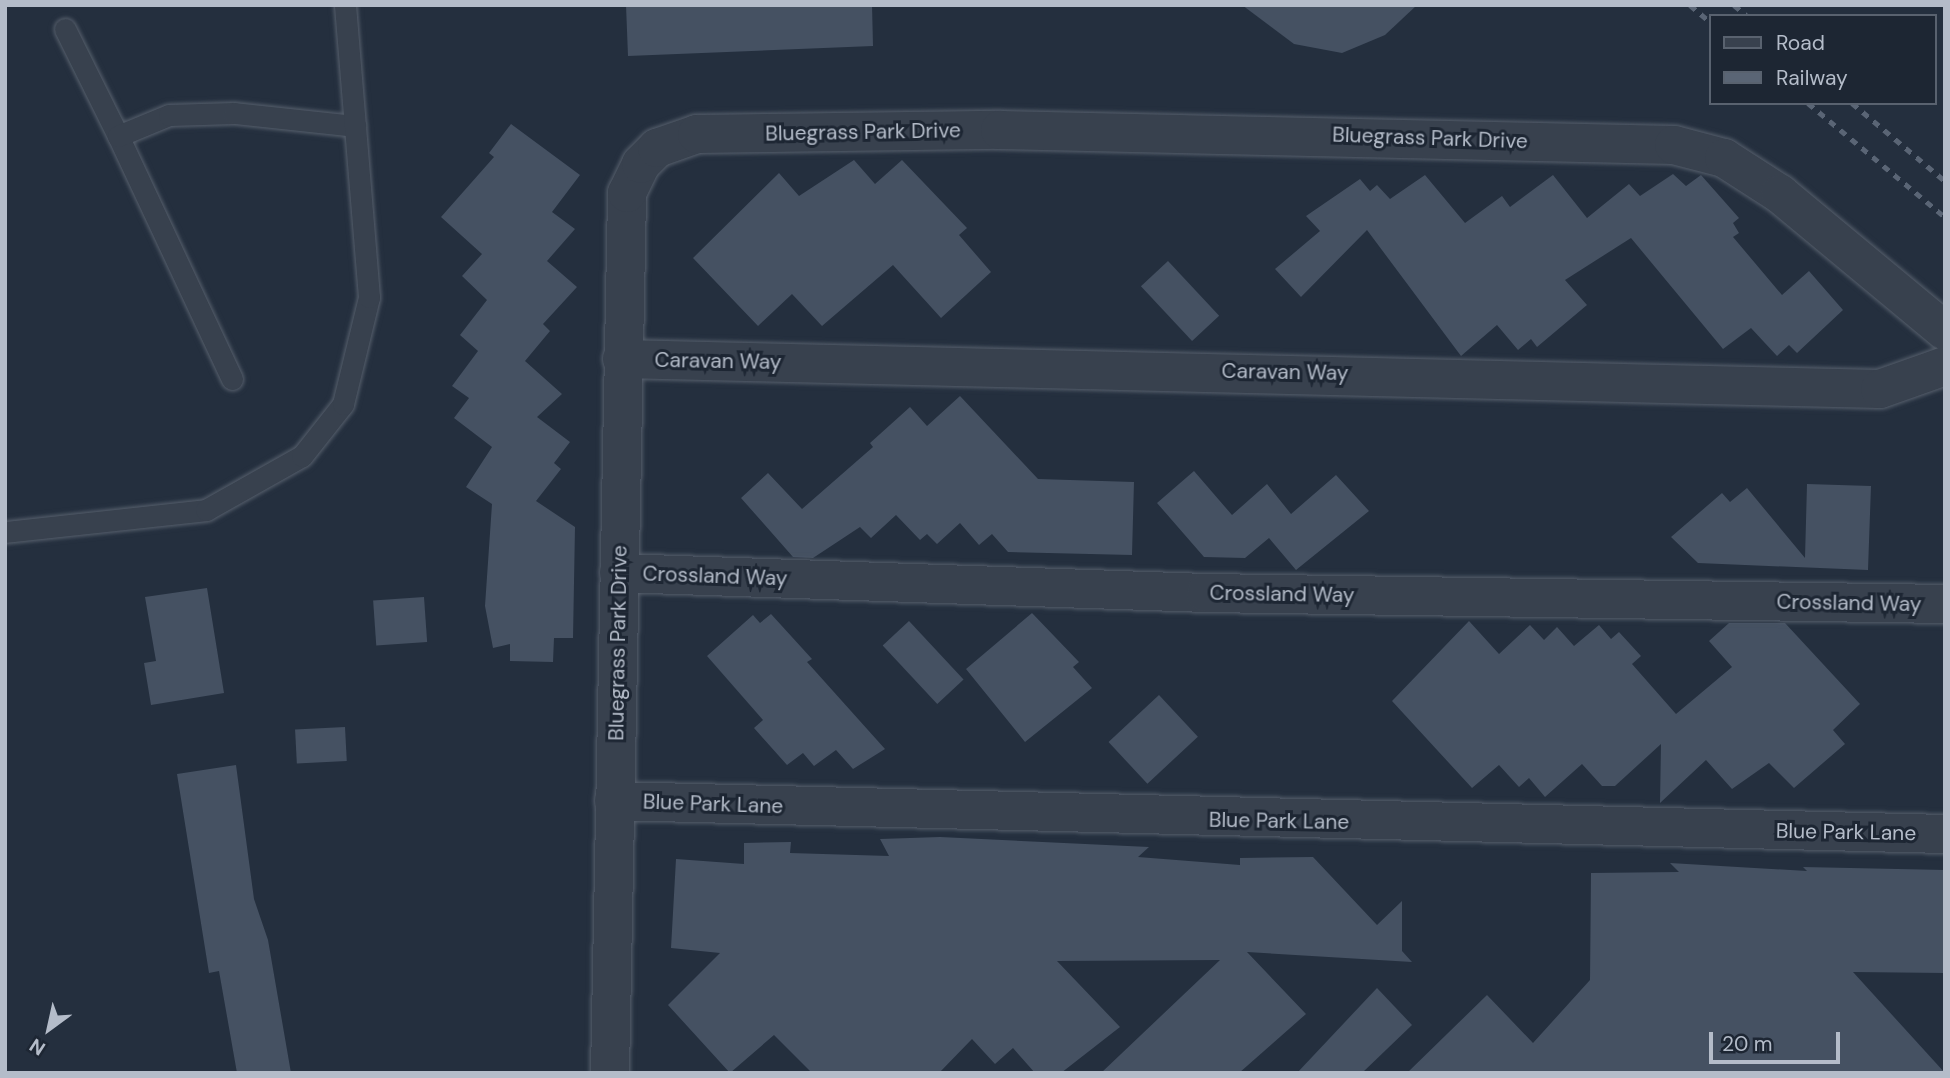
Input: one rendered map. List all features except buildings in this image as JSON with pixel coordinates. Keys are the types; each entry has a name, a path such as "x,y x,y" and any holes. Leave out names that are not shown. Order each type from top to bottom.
{"street":[{"name":"Bluegrass Park Drive","path":"610,1073 627,193 641,164 657,148 697,134 1000,130 1674,145 1724,158 1780,194 1945,331"},
{"name":"Caravan Way","path":"622,359 1880,389 1945,366"},
{"name":"Crossland Way","path":"620,573 1206,593 1945,604"},
{"name":"Blue Park Lane","path":"614,801 1945,834"}],"lane":[{"path":"5,533 206,510 302,456 343,404 369,297 345,5"},
{"path":"65,29 232,379"},
{"path":"118,136 169,115 234,113 355,126"}],"railway":[{"path":"1690,5 1708,20"},
{"path":"1734,5 1745,14"},
{"path":"1810,105 1945,217"},
{"path":"1854,105 1945,181"}]}
